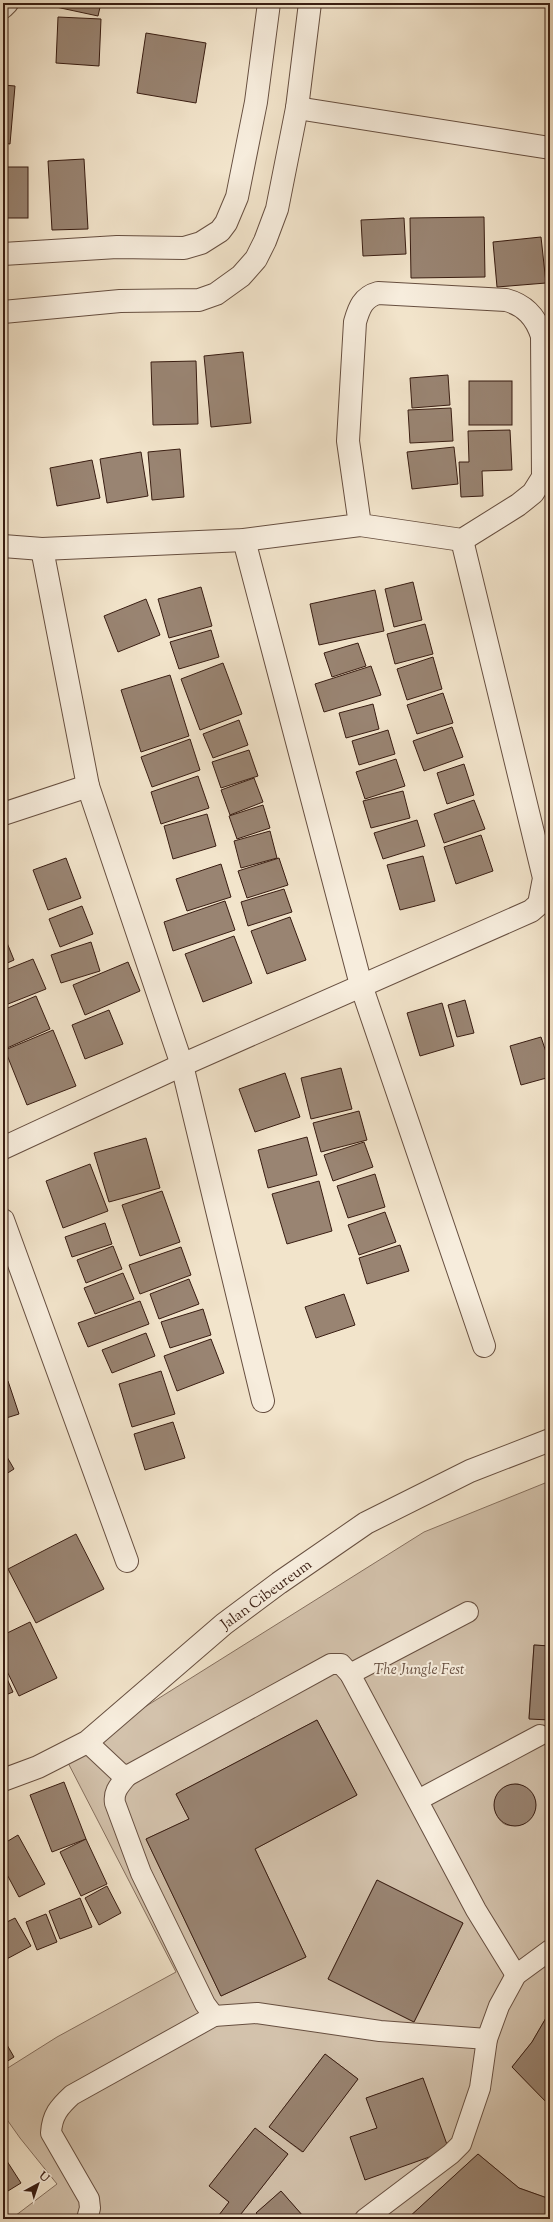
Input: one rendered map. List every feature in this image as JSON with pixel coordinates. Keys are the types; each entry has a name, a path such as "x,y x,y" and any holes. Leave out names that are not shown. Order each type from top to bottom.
{"street":[{"path":"3,7 7,3"},
{"path":"3,254 118,247 184,248 202,243 220,231 229,216 237,197 256,102 269,3"},
{"path":"3,312 120,301 199,300 231,285 256,259 266,241 277,209 297,108 310,3"},
{"path":"297,108 550,148"},
{"path":"3,546 42,549 244,540 360,525 462,540 518,505 533,493 543,477 542,336 538,324 531,314 519,304 506,300 378,293 371,295 359,308 355,322 348,441 360,525"},
{"path":"244,540 361,985 484,1346"},
{"path":"3,1148 361,985 531,911 539,904 544,878 462,540"},
{"path":"42,549 88,786 182,1066 263,1401"},
{"path":"3,814 88,786"},
{"path":"3,1220 127,1561"},
{"name":"Jalan Cibeureum","path":"3,1780 38,1767 88,1742 224,1624 279,1583 366,1523 470,1471 550,1440"}],"lane":[{"path":"350,1674 468,1612"},
{"path":"214,2016 205,2004 141,1873 114,1796 117,1789 127,1776 331,1664 341,1664 350,1674 476,1910 516,1975"},
{"path":"418,1800 540,1735"},
{"path":"88,1742 120,1773 127,1776"},
{"path":"365,2219 451,2154 461,2144 480,2088 487,2039 499,2006 516,1975 550,1950"},
{"path":"87,2219 90,2208 90,2199 51,2133 52,2121 56,2111 72,2095 214,2016 257,2013 380,2031 487,2039"}],"green space":[{"name":"The Jungle Fest","path":"550,1481 550,1646 534,1645 529,1718 550,1720 550,2011 532,2042 512,2067 550,2106 550,2199 519,2188 478,2154 407,2219 300,2219 303,2216 281,2191 256,2213 262,2219 237,2219 288,2154 255,2128 209,2186 229,2202 216,2219 11,2219 57,2184 3,2114 3,2071 57,2037 176,1972 65,1757 424,1532","holes":["317,1720 357,1795 255,1849 306,1957 221,1996 146,1839 189,1819 176,1794","518,1784 528,1792 531,1801 529,1810 524,1818 517,1824 509,1825 502,1822 496,1812 495,1801 499,1792 507,1786","377,1880 463,1923 414,2022 328,1979","325,2054 358,2079 302,2152 269,2127","423,2078 365,2180 377,2128 367,2098"]}],"building":[{"path":"57,3 101,3 98,16 56,7"},
{"path":"58,17 101,19 99,66 56,63"},
{"path":"146,33 206,43 196,103 137,93"},
{"path":"3,85 15,86 10,144 3,143"},
{"path":"84,159 88,229 52,230 48,161"},
{"path":"3,167 28,167 28,218 3,218"},
{"path":"484,217 485,277 411,278 410,218"},
{"path":"404,218 406,254 363,256 361,220"},
{"path":"541,237 546,283 497,287 493,242"},
{"path":"243,352 251,423 211,427 204,356"},
{"path":"196,361 198,424 153,425 151,362"},
{"path":"448,375 450,405 412,408 410,378"},
{"path":"469,381 512,381 512,425 469,425"},
{"path":"451,408 453,441 410,443 408,410"},
{"path":"510,430 512,470 482,471 483,496 461,497 459,462 469,462 468,431"},
{"path":"454,447 458,484 412,489 407,452"},
{"path":"180,449 184,497 152,500 148,452"},
{"path":"141,452 148,496 107,503 100,459"},
{"path":"92,460 100,498 57,506 50,468"},
{"path":"413,582 422,620 394,627 385,589"},
{"path":"201,587 212,626 169,638 158,599"},
{"path":"375,590 384,631 319,645 310,604"},
{"path":"146,599 160,635 118,652 104,616"},
{"path":"425,624 433,654 395,664 387,634"},
{"path":"211,630 219,657 179,669 170,642"},
{"path":"358,643 366,666 332,677 324,653"},
{"path":"433,657 442,689 407,700 397,669"},
{"path":"223,663 242,714 200,730 181,679"},
{"path":"371,666 381,695 324,712 315,684"},
{"path":"170,675 189,736 141,752 121,690"},
{"path":"443,693 453,723 417,734 407,705"},
{"path":"373,704 379,729 346,738 339,713"},
{"path":"239,720 248,745 213,758 203,734"},
{"path":"452,727 463,757 424,771 413,741"},
{"path":"388,730 395,754 359,765 352,741"},
{"path":"190,739 200,770 152,787 141,757"},
{"path":"249,750 258,776 221,788 212,762"},
{"path":"396,759 405,786 365,799 356,772"},
{"path":"464,764 474,795 447,804 437,773"},
{"path":"198,776 209,808 161,824 151,792"},
{"path":"254,778 263,802 230,815 221,790"},
{"path":"403,791 410,818 371,828 363,801"},
{"path":"474,800 485,829 444,843 434,814"},
{"path":"263,805 270,828 237,839 229,816"},
{"path":"207,814 216,846 173,859 164,826"},
{"path":"417,820 425,846 383,859 374,833"},
{"path":"270,831 277,858 241,868 234,841"},
{"path":"481,835 493,871 456,884 444,847"},
{"path":"423,856 435,901 400,910 387,865"},
{"path":"66,858 81,898 48,910 33,870"},
{"path":"279,858 288,885 247,898 238,871"},
{"path":"221,864 231,897 187,911 176,879"},
{"path":"284,889 292,912 248,926 241,902"},
{"path":"225,901 235,930 173,951 164,922"},
{"path":"82,906 93,934 60,947 49,919"},
{"path":"290,917 306,960 267,974 251,931"},
{"path":"3,933 14,960 3,965"},
{"path":"234,936 252,983 203,1002 185,954"},
{"path":"91,942 100,971 61,983 51,955"},
{"path":"33,959 46,989 3,1006 3,971"},
{"path":"128,962 140,991 85,1015 73,985"},
{"path":"36,996 50,1029 7,1048 3,1040 3,1010"},
{"path":"465,1000 474,1033 457,1037 448,1005"},
{"path":"442,1003 454,1046 420,1056 407,1013"},
{"path":"109,1010 123,1044 85,1059 72,1025"},
{"path":"53,1030 76,1086 27,1105 5,1050"},
{"path":"541,1037 550,1064 550,1077 521,1085 510,1046"},
{"path":"341,1068 352,1109 311,1119 301,1078"},
{"path":"285,1073 300,1117 255,1132 239,1089"},
{"path":"359,1111 367,1140 321,1152 313,1123"},
{"path":"307,1137 317,1175 268,1188 258,1150"},
{"path":"146,1138 160,1188 109,1202 94,1153"},
{"path":"364,1142 373,1167 333,1181 324,1155"},
{"path":"90,1164 108,1211 63,1228 46,1181"},
{"path":"375,1174 385,1207 348,1218 337,1186"},
{"path":"319,1181 332,1231 287,1244 272,1194"},
{"path":"162,1191 180,1242 140,1256 122,1205"},
{"path":"385,1212 396,1242 359,1255 348,1225"},
{"path":"105,1223 112,1244 72,1257 65,1237"},
{"path":"400,1245 409,1271 367,1284 359,1258"},
{"path":"113,1246 122,1269 86,1283 77,1260"},
{"path":"181,1247 191,1275 140,1294 129,1265"},
{"path":"123,1273 134,1299 95,1314 84,1288"},
{"path":"189,1279 199,1304 159,1319 150,1294"},
{"path":"344,1294 355,1325 316,1338 305,1307"},
{"path":"140,1301 149,1324 88,1347 78,1323"},
{"path":"203,1309 211,1335 170,1348 161,1322"},
{"path":"146,1333 155,1356 112,1373 102,1350"},
{"path":"211,1339 224,1373 177,1391 164,1356"},
{"path":"161,1371 175,1414 132,1427 119,1384"},
{"path":"8,1381 19,1414 3,1419 3,1383"},
{"path":"173,1422 185,1458 145,1470 134,1434"},
{"path":"3,1450 14,1469 3,1476"},
{"path":"76,1534 104,1589 36,1623 8,1569"},
{"path":"30,1622 57,1678 19,1696 3,1663 3,1635"},
{"path":"534,1645 550,1646 550,1720 529,1719"},
{"path":"3,1670 13,1692 3,1696"},
{"path":"317,1720 357,1795 255,1849 306,1957 221,1996 146,1839 189,1819 176,1794"},
{"path":"64,1782 86,1839 52,1852 30,1795"},
{"path":"515,1784 530,1790 536,1805 530,1820 515,1826 500,1820 494,1805 500,1790"},
{"path":"18,1835 45,1884 19,1897 3,1867 3,1844"},
{"path":"86,1839 107,1884 81,1896 60,1852"},
{"path":"377,1880 463,1923 414,2022 328,1979"},
{"path":"107,1886 121,1913 99,1925 85,1898"},
{"path":"80,1898 92,1927 60,1939 49,1911"},
{"path":"46,1914 57,1942 37,1950 26,1922"},
{"path":"15,1918 31,1946 3,1961 3,1924"},
{"path":"550,2011 550,2106 512,2067 532,2042"},
{"path":"3,2038 14,2057 3,2064"},
{"path":"325,2054 358,2079 303,2152 269,2127"},
{"path":"423,2078 449,2150 365,2180 350,2137 377,2128 366,2098"},
{"path":"255,2128 288,2154 237,2219 216,2219 229,2202 209,2186"},
{"path":"478,2154 519,2188 550,2199 550,2219 407,2219"},
{"path":"3,2155 21,2183 3,2194"},
{"path":"281,2191 303,2216 300,2219 262,2219 256,2213"}]}
